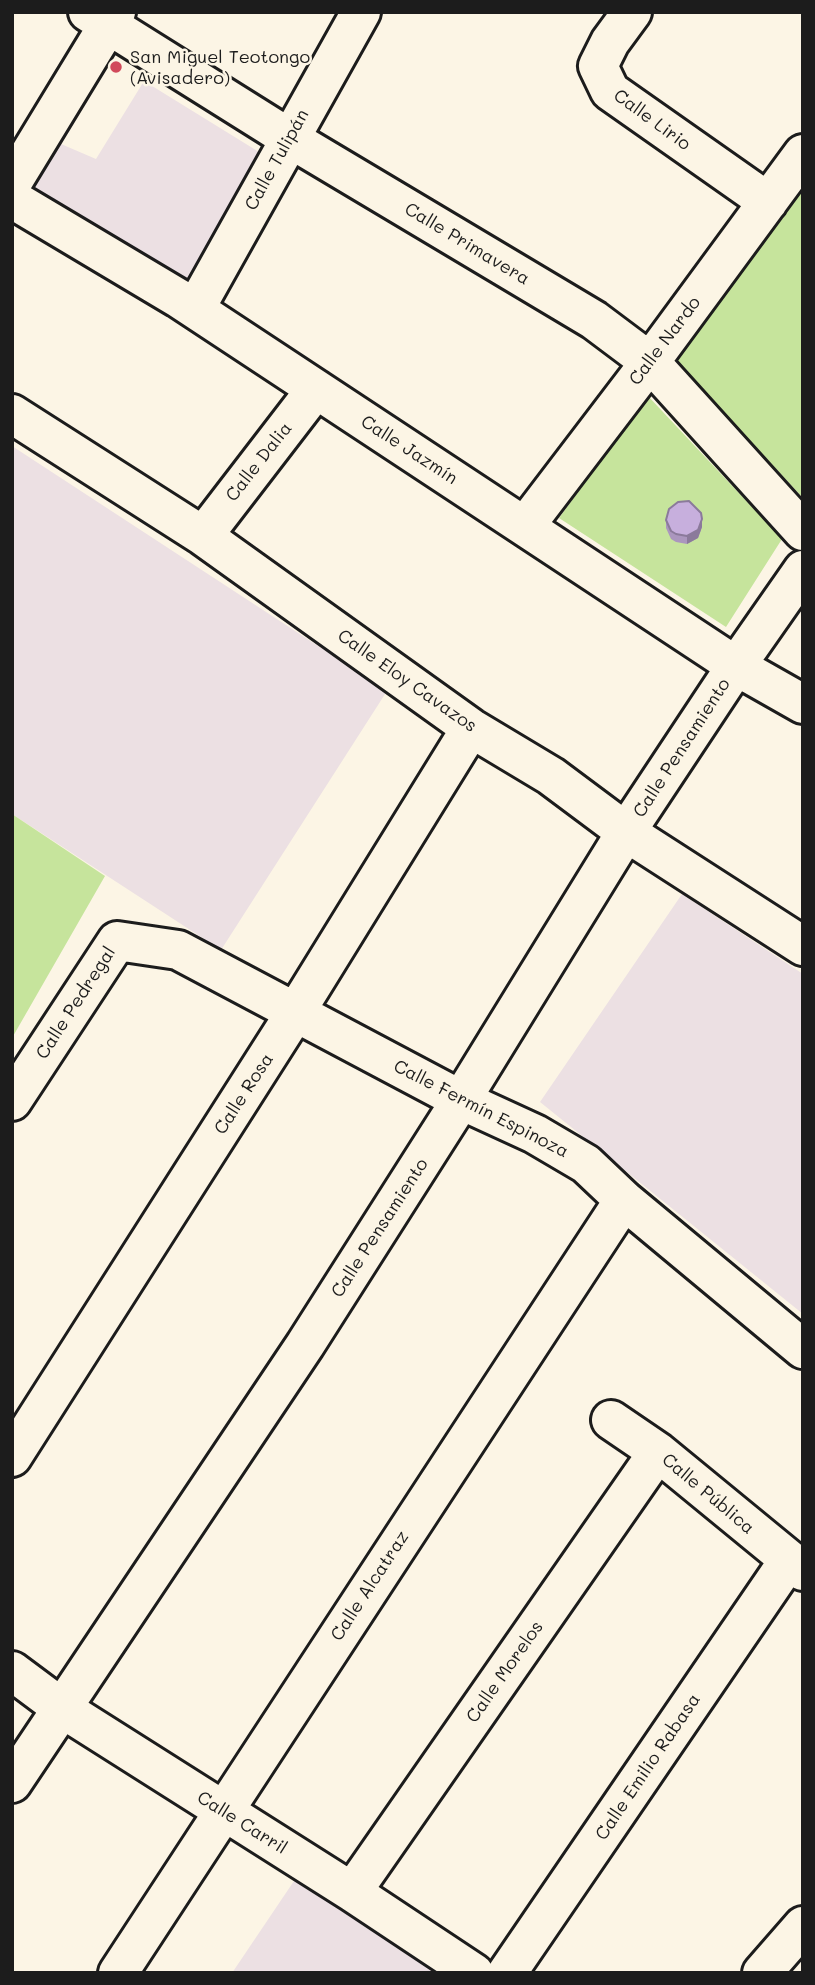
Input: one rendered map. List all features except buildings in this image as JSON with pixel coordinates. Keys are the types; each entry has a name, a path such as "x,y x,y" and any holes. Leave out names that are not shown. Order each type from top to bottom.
{"street":[{"name":"Calle Tulipán","path":"195,309 361,12"},
{"name":"Calle Lirio","path":"632,12 610,42 598,66 610,91 768,202"},
{"name":"Calle Primavera","path":"104,16 289,138 594,320 650,362 803,531"},
{"path":"12,183 104,16"},
{"name":"Calle Nardo","path":"525,526 803,154"},
{"name":"Calle Jazmín","path":"12,200 195,309 736,666 803,704"},
{"name":"Calle Dalia","path":"203,536 316,389"},
{"name":"Calle Eloy Cavazos","path":"12,414 203,536 471,728 551,776 626,832 803,946"},
{"name":"Calle Pensamiento","path":"12,1783 305,1345 461,1100 626,832 803,570"},
{"name":"Calle Rosa","path":"12,1457 295,1013 471,728"},
{"name":"Calle Fermín Espinoza","path":"117,941 178,950 461,1100 535,1134 586,1164 624,1200 803,1349"},
{"name":"Calle Pedregal","path":"12,1101 117,941"},
{"name":"Calle Alcatraz","path":"118,1973 624,1200"},
{"name":"Calle Pública","path":"611,1420 658,1452 796,1566"},
{"name":"Calle Morelos","path":"352,1892 658,1452"},
{"name":"Calle Emilio Rabasa","path":"507,1973 796,1566"},
{"name":"Calle Carril","path":"12,1671 62,1709 352,1892 474,1973"},
{"path":"762,1973 803,1926"}],"shaded area":[{"path":"144,81 259,152 191,282 31,189 61,144 96,159"},
{"path":"12,446 387,691 221,950 12,814"},
{"path":"682,894 803,974 803,1314 540,1102"},
{"path":"296,1878 436,1973 232,1973"}],"green space":[{"path":"803,180 803,498 674,359"},
{"path":"648,396 782,539 726,627 559,518"},
{"path":"12,814 105,876 12,1038"}],"place":[{"name":"San Miguel Teotongo (Avisadero)","path":"116,67"}]}
